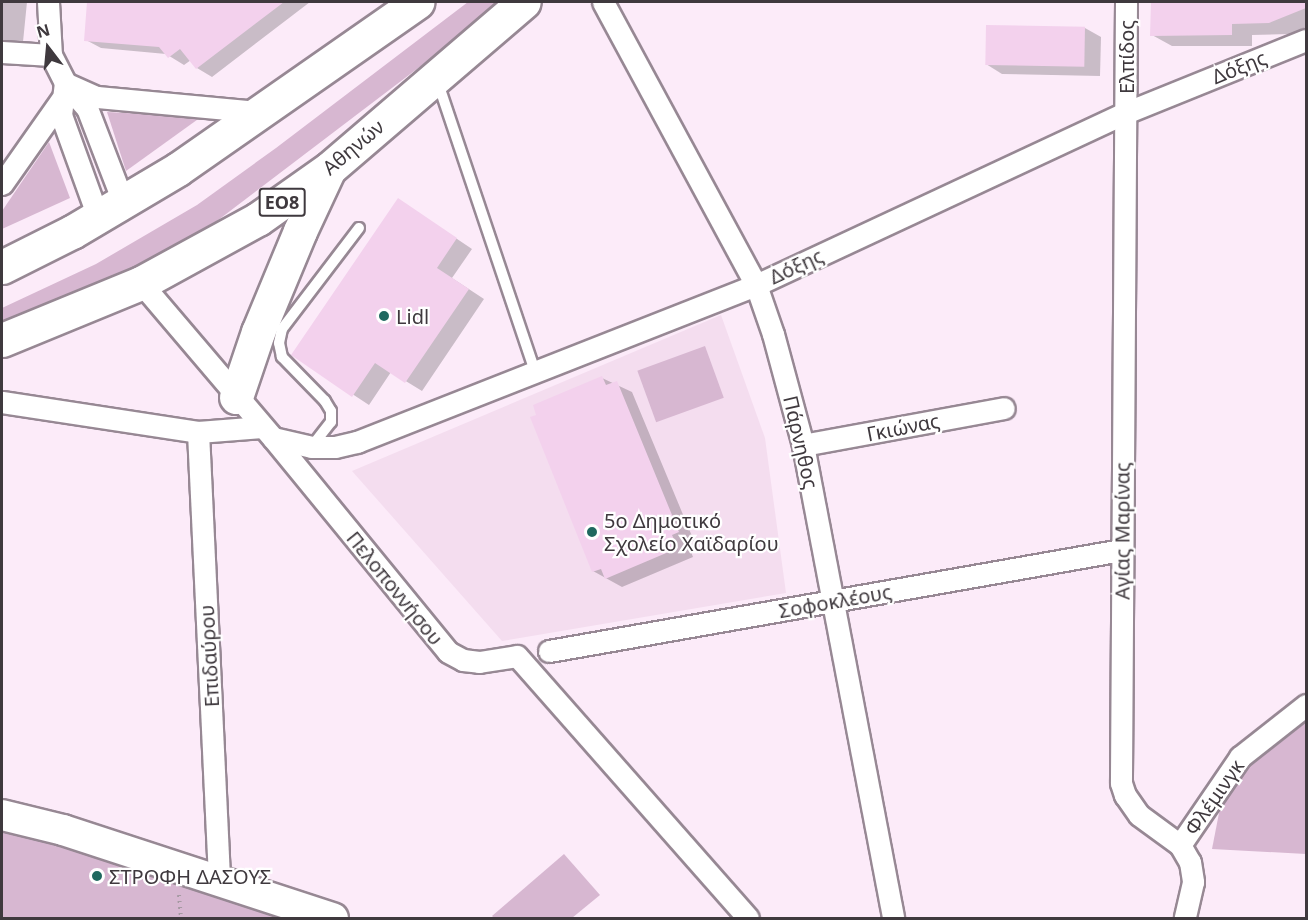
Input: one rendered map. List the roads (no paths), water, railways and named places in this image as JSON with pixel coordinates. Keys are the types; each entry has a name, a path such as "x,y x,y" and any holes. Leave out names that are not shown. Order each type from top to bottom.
{"highway":[{"path":"2,267 111,210 178,169 417,2"},
{"name":"Αθηνών","path":"2,340 141,283 258,219 330,168 524,2"},
{"path":"236,397 287,262 330,168"}],"main road":[{"path":"2,815 63,830 333,918"}],"street":[{"path":"48,2 51,55 63,92 61,116 111,210"},
{"name":"Πάρνηθος","path":"603,2 756,285 778,351 803,445 892,918"},
{"name":"Ελπίδος","path":"1125,113 1126,2"},
{"name":"Δόξης","path":"268,433 311,447 335,447 357,442 756,285 1125,113 1306,39"},
{"path":"2,52 51,55"},
{"path":"63,92 260,111"},
{"path":"2,184 63,92"},
{"path":"63,92 87,108 111,210"},
{"name":"Αγίας Μαρίνας","path":"1125,113 1120,783 1125,795 1139,815 1180,845"},
{"name":"Πελοποννήσου","path":"141,283 448,652 463,660 479,662 517,656 748,918"},
{"path":"2,408 198,432 268,433"},
{"name":"Γκιώνας","path":"803,445 1004,408"},
{"name":"Επιδαύρου","path":"198,432 219,880"},
{"name":"Σοφοκλέους","path":"549,651 1121,550"},
{"name":"Φλέμινγκ","path":"1180,845 1240,757 1306,705"},
{"path":"1180,845 1190,862 1193,882 1185,918"}],"lane":[{"path":"436,77 535,372"},
{"path":"311,447 331,422 331,411 325,401 282,357 279,343 282,330 359,228"}],"place":[{"name":"Lidl","path":"384,316"},
{"name":"5ο Δημοτικό Σχολείο Χαϊδαρίου","path":"592,532"},
{"name":"ΣΤΡΟΦΗ ΔΑΣΟΥΣ","path":"97,876"}]}
